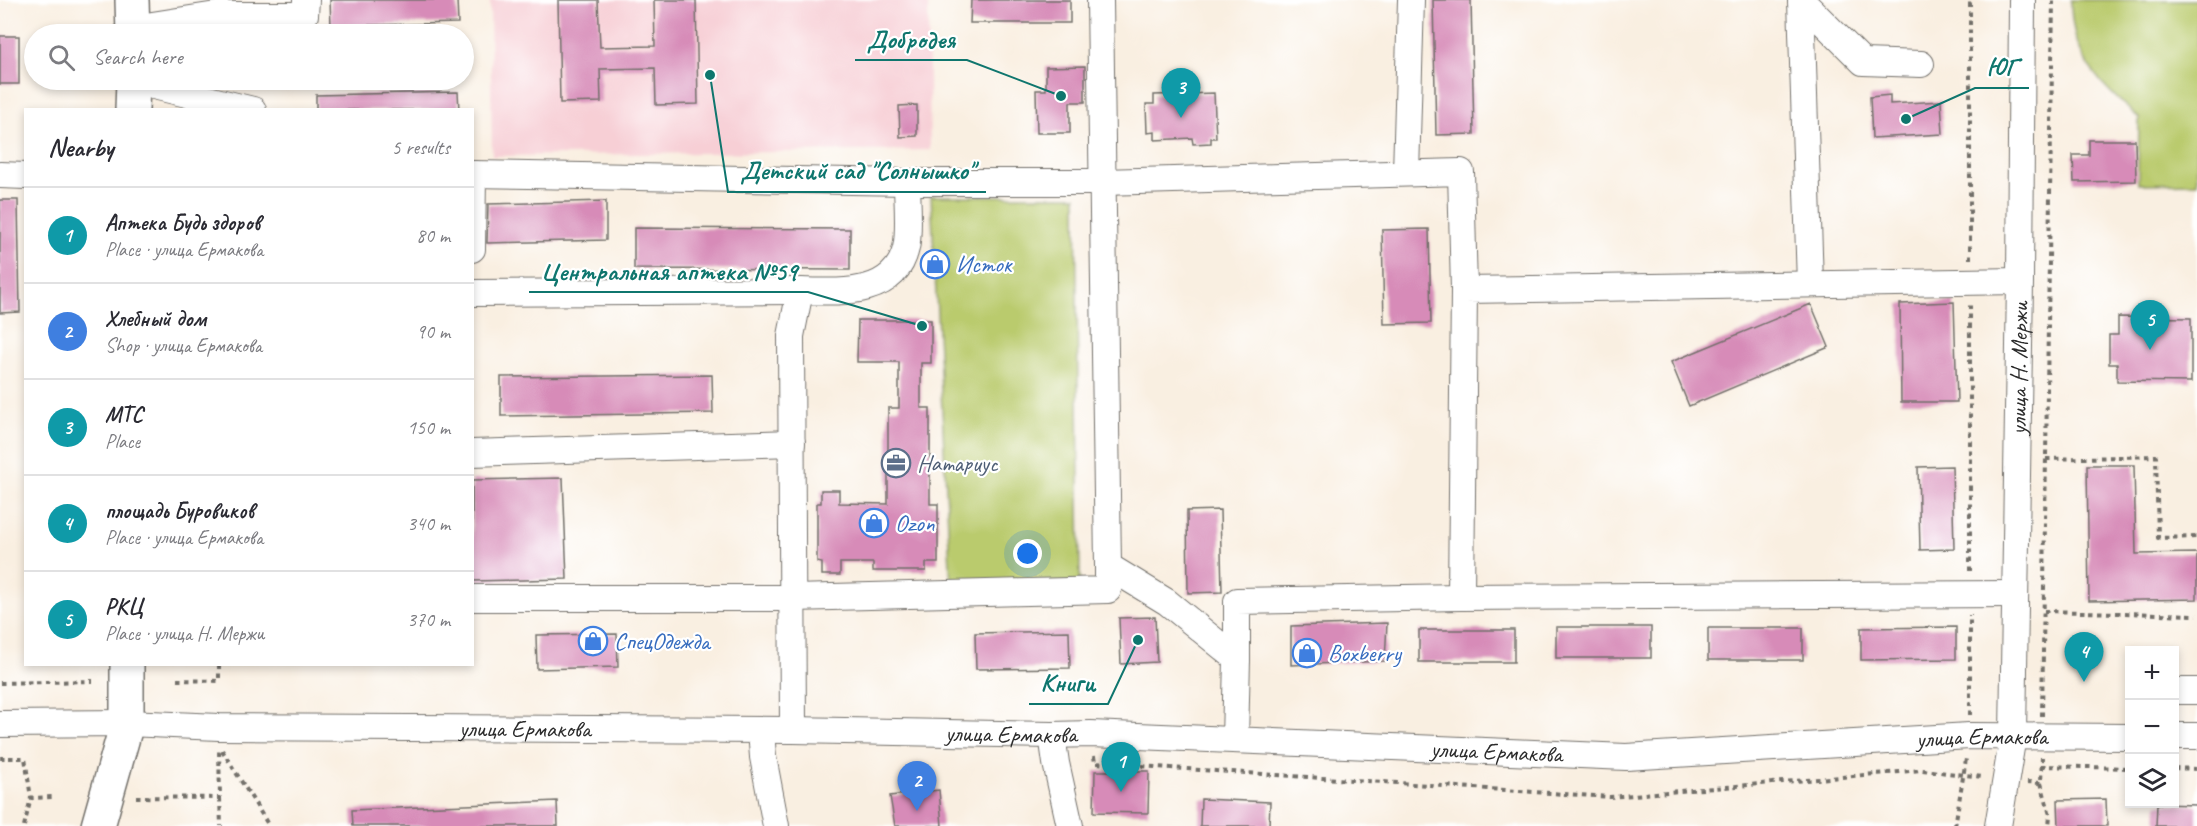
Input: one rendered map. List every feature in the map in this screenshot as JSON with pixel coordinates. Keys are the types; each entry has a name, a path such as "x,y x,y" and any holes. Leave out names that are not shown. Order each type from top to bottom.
{"main road":[{"path":"98,826 127,723 127,666"}],"street":[{"path":"132,21 216,15 305,15 306,0"},
{"path":"474,598 793,598 1108,590 1100,0"},
{"path":"1406,173 1411,0"},
{"path":"1801,0 1863,62 1921,64"},
{"path":"1801,0 1810,284"},
{"name":"улица Н. Мержи","path":"1998,826 2013,736 2022,0"},
{"path":"133,90 241,108"},
{"path":"474,174 908,182 1103,182 1461,172 1464,290 1461,597"},
{"path":"0,176 24,176"},
{"path":"474,292 844,292 871,287 894,273 906,248 908,182"},
{"path":"1464,290 2020,281"},
{"path":"793,730 791,336 800,291"},
{"path":"474,453 792,443"},
{"path":"1108,566 1167,602 1237,659"},
{"path":"1235,739 1237,601 1461,597 2015,594"},
{"path":"2179,691 2197,691"},
{"name":"улица Ермакова","path":"0,724 127,723 231,727 761,729 1091,734 1626,757 1969,736 2125,737"},
{"path":"761,729 763,758 776,826"},
{"path":"1052,735 1070,826"},
{"path":"2179,736 2197,736"}],"path":[{"path":"1955,826 1969,736 1970,0"},
{"path":"2046,459 2156,456 2158,538 2197,537"},
{"path":"2044,611 2197,615"},
{"path":"177,680 219,681 219,666"},
{"path":"0,682 93,681"},
{"path":"221,826 219,745 269,826"},
{"path":"0,759 25,758 32,798 24,826"},
{"path":"2041,766 2125,768"},
{"path":"2179,768 2197,769"},
{"path":"2041,783 2050,816 2049,826"},
{"path":"32,798 54,797"},
{"path":"136,797 220,798"}],"shaded area":[{"path":"490,0 928,0 930,150 492,156"}],"green space":[{"path":"2071,0 2197,0 2197,183 2138,184 2139,118 2111,93 2090,67 2076,37"},
{"path":"931,196 1076,196 1080,584 951,586"}],"building":[{"path":"330,0 457,0 458,23 331,24"},
{"path":"558,0 598,0 600,47 655,46 654,0 696,0 698,104 656,105 655,68 600,69 601,102 560,103"},
{"path":"971,0 1070,0 1070,23 970,23"},
{"path":"1433,0 1471,0 1474,134 1436,135"},
{"path":"0,36 19,36 19,84 0,84"},
{"path":"1085,66 1085,102 1070,102 1070,133 1037,133 1036,90 1046,90 1046,67"},
{"path":"458,92 459,108 316,108 316,95"},
{"path":"1214,93 1216,138 1211,138 1211,143 1193,144 1192,138 1155,140 1155,132 1147,133 1146,104 1154,104 1154,95"},
{"path":"1890,95 1890,104 1941,101 1943,134 1872,138 1870,97"},
{"path":"917,105 917,136 900,137 899,106"},
{"path":"2089,140 2135,140 2136,181 2074,182 2073,155 2089,155"},
{"path":"0,200 18,200 20,312 0,313"},
{"path":"606,201 606,240 487,243 488,204"},
{"path":"634,228 850,229 850,270 634,269"},
{"path":"1429,229 1431,323 1384,324 1382,230"},
{"path":"1954,302 1957,402 1901,402 1900,304"},
{"path":"1811,304 1829,347 1689,406 1671,362"},
{"path":"2118,317 2191,318 2191,382 2117,381 2117,364 2109,364 2109,335 2118,335"},
{"path":"858,320 931,320 931,363 921,363 921,408 930,408 930,504 938,504 938,563 926,563 926,571 873,571 873,563 840,563 840,575 822,575 822,563 817,562 817,503 821,503 821,490 839,490 839,503 888,504 888,408 899,408 899,362 857,362"},
{"path":"712,375 713,413 501,416 501,377"},
{"path":"2087,465 2134,465 2136,554 2197,553 2197,599 2089,601"},
{"path":"1952,466 1954,549 1920,550 1918,467"},
{"path":"563,478 567,579 474,581 474,480"},
{"path":"1220,510 1222,592 1188,593 1187,511"},
{"path":"1155,617 1157,662 1121,664 1119,618"},
{"path":"1387,623 1385,661 1291,665 1291,626"},
{"path":"1556,627 1651,627 1651,658 1556,658"},
{"path":"1956,627 1956,659 1861,660 1861,628"},
{"path":"1708,628 1803,628 1803,660 1708,660"},
{"path":"1419,630 1514,630 1514,662 1419,662"},
{"path":"1069,631 1070,668 976,669 975,633"},
{"path":"617,634 618,667 537,669 536,635"},
{"path":"1095,771 1149,771 1148,813 1094,812"},
{"path":"939,790 942,826 895,826 890,796"},
{"path":"1201,799 1270,802 1269,826 1200,826"},
{"path":"2106,799 2107,826 2059,826 2058,800"},
{"path":"557,801 558,826 353,826 352,810"},
{"path":"2197,805 2197,826 2156,826 2157,808"}],"place":[{"name":"Детский сад \"Солнышко\"","path":"710,75"},
{"name":"Добродея","path":"1061,96"},
{"name":"МТС","path":"1181,118"},
{"name":"ЮГ","path":"1906,119"},
{"name":"Исток","path":"935,264"},
{"name":"Центральная аптека №59","path":"922,326"},
{"name":"РКЦ","path":"2150,350"},
{"name":"Натариус","path":"896,463"},
{"name":"Ozon","path":"874,523"},
{"name":"Книги","path":"1138,640"},
{"name":"СпецОдежда","path":"593,641"},
{"name":"Boxberry","path":"1307,653"},
{"name":"площадь Буровиков","path":"2084,682"},
{"name":"Аптека Будь здоров","path":"1121,792"},
{"name":"Хлебный дом","path":"917,811"}]}
